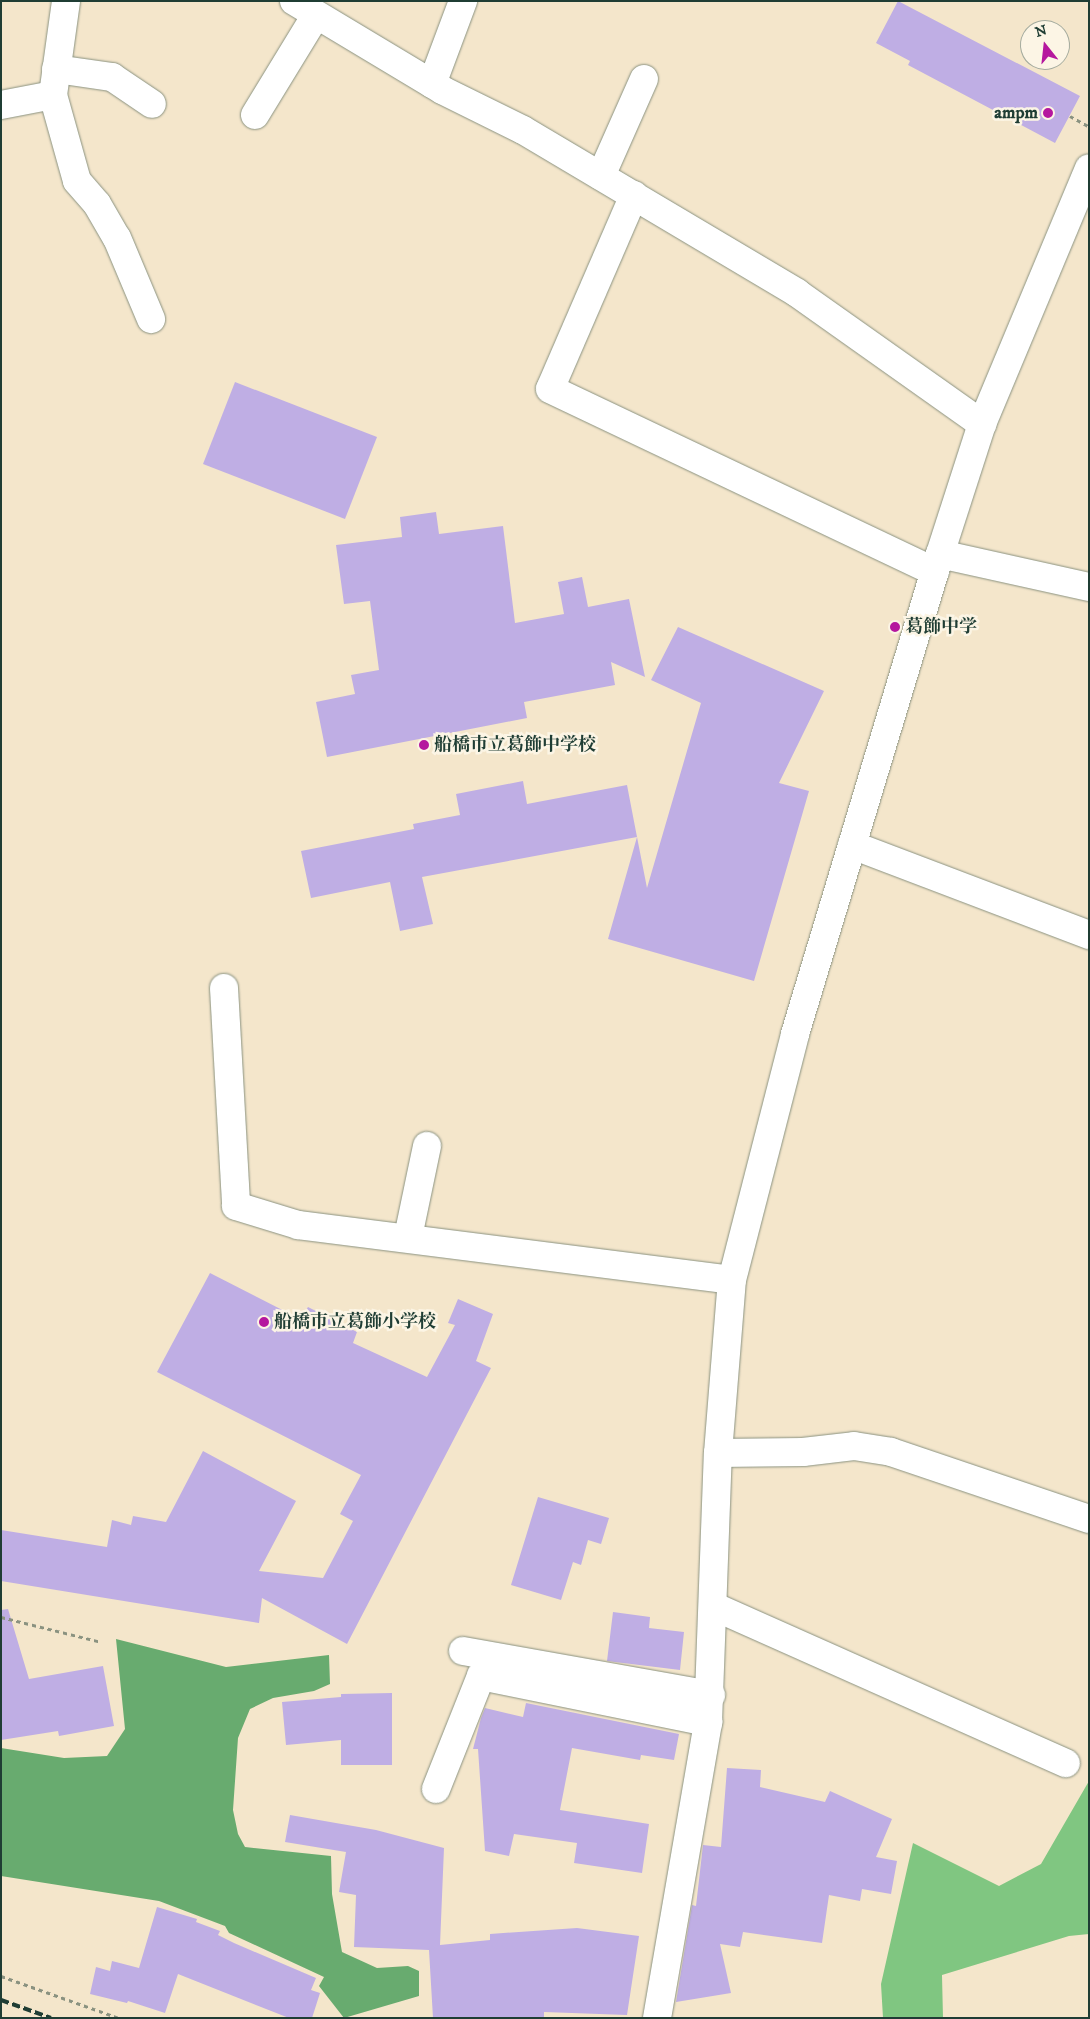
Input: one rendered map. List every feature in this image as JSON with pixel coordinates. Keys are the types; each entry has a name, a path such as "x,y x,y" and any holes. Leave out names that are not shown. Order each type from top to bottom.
{"street":[{"path":"66,1 55,82 77,181 96,204 116,238 150,319"},
{"path":"432,84 463,1"},
{"path":"255,115 305,8 432,84 523,130 797,293 982,424"},
{"path":"1,105 55,82 112,77 152,104"},
{"path":"601,176 644,79"},
{"path":"657,2018 711,1695 718,1453 732,1280 795,1034 937,563 982,424 1089,168"},
{"path":"634,195 550,389 937,563 1089,587"},
{"path":"852,845 1089,935"},
{"path":"224,988 236,1206 298,1225 408,1237 732,1280"},
{"path":"408,1237 427,1146"},
{"path":"718,1453 803,1452 854,1446 891,1452 1089,1520"},
{"path":"715,1607 1066,1763"},
{"path":"463,1651 711,1695"},
{"path":"436,1789 481,1676 708,1722"}],"path":[{"path":"1070,116 1088,126"},
{"path":"1,1617 101,1642"},
{"path":"1,1976 119,2018"}],"green space":[{"path":"116,1639 226,1667 329,1655 330,1684 314,1691 273,1698 250,1709 238,1738 233,1810 238,1834 245,1847 331,1856 332,1894 342,1952 377,1968 408,1966 419,1971 419,1996 344,2018 319,1986 324,1977 229,1933 225,1926 159,1901 1,1876 1,1748 64,1758 107,1756 125,1729"},
{"path":"1089,1781 1089,1934 1069,1936 942,1975 943,2018 883,2018 881,1984 913,1843 999,1886 1041,1864"}],"building":[{"path":"898,1 1020,65 1020,70 1030,70 1080,96 1055,143 908,65 910,61 876,43"},
{"path":"235,382 377,437 345,519 203,464"},
{"path":"436,512 439,534 503,526 515,623 564,614 558,582 582,577 588,607 629,599 645,677 611,662 615,685 524,702 527,718 327,757 316,702 355,694 351,675 379,670 370,601 344,604 336,545 402,537 400,517"},
{"path":"678,627 824,691 779,783 809,791 754,981 608,939 637,837 647,888 701,703 651,680"},
{"path":"523,781 527,804 627,785 637,837 422,877 433,924 400,931 390,882 311,898 301,851 414,829 413,824 460,815 456,794"},
{"path":"210,1273 300,1319 308,1307 357,1332 353,1343 427,1377 455,1325 448,1323 458,1299 493,1314 476,1361 491,1368 347,1644 262,1598 259,1623 1,1581 1,1530 107,1547 112,1520 131,1525 133,1516 166,1522 203,1451 296,1501 259,1571 323,1578 353,1521 340,1514 361,1475 157,1372"},
{"path":"538,1497 609,1518 601,1544 588,1540 581,1565 573,1562 561,1600 511,1585"},
{"path":"8,1609 29,1679 103,1666 114,1726 59,1736 58,1731 1,1740 1,1610"},
{"path":"613,1612 650,1617 649,1628 684,1632 680,1670 607,1661"},
{"path":"392,1693 392,1765 341,1765 341,1740 286,1745 282,1702 341,1697 341,1694"},
{"path":"526,1703 679,1734 674,1760 641,1755 640,1760 572,1748 560,1810 649,1824 642,1873 574,1863 577,1843 514,1834 509,1856 485,1851 478,1749 473,1749 481,1718 485,1708 523,1717"},
{"path":"727,1768 761,1770 760,1787 825,1802 830,1791 892,1819 876,1857 897,1861 891,1894 862,1889 860,1901 829,1895 822,1943 743,1932 740,1947 720,1944 731,1993 676,2002 692,1905 696,1906 703,1845 721,1847"},
{"path":"290,1815 376,1830 444,1848 440,1945 490,1940 490,1934 577,1928 639,1936 627,2015 544,2012 544,2018 433,2018 429,1950 354,1947 356,1895 339,1892 346,1852 285,1842"},
{"path":"157,1907 197,1919 196,1922 220,1931 218,1935 234,1943 316,1978 311,1990 320,1993 312,2018 289,2018 178,1974 165,2013 128,2001 127,2003 90,1994 96,1967 110,1971 112,1961 139,1968"}],"railway":[{"path":"1,2000 51,2018"}],"place":[{"name":"ampm","path":"1048,113"},
{"name":"葛飾中学","path":"895,627"},
{"name":"船橋市立葛飾中学校","path":"424,745"},
{"name":"船橋市立葛飾小学校","path":"264,1322"}]}
